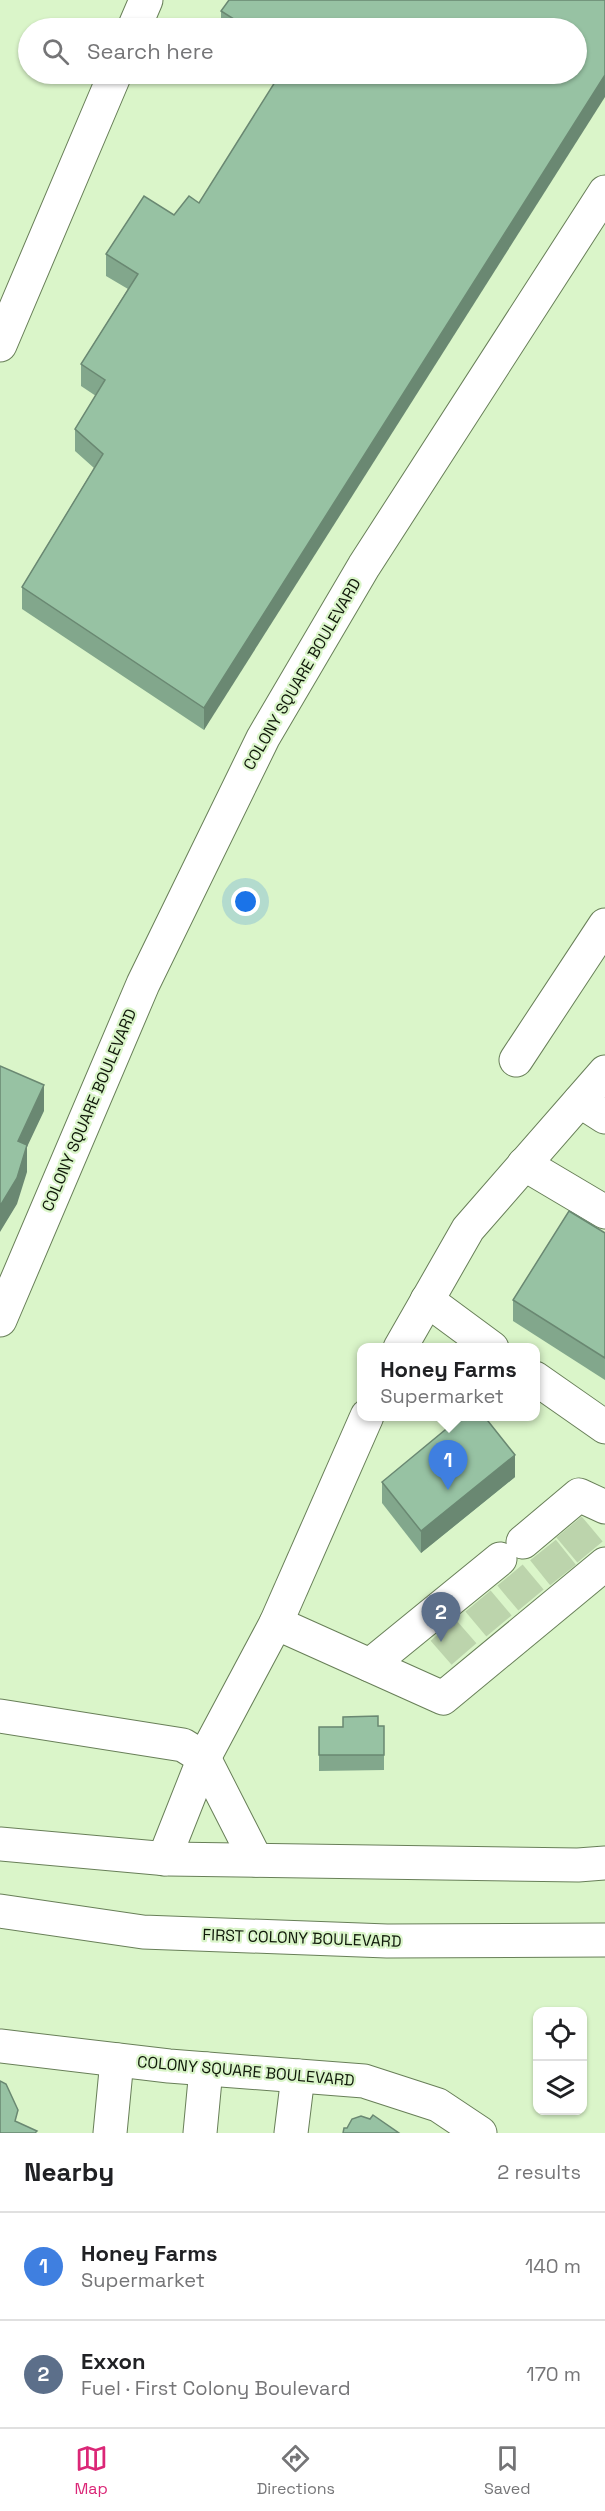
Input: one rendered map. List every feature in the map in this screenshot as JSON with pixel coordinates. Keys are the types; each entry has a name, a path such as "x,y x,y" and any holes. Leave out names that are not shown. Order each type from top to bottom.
{"street":[{"path":"138,18 146,0"},
{"path":"0,345 111,84"},
{"name":"COLONY SQUARE BOULEVARD","path":"0,1320 143,984 263,738 364,566 605,192"},
{"path":"516,1060 605,925"},
{"path":"402,1343 468,1229 524,1164 592,1109 605,1072"},
{"path":"524,1164 605,1212"},
{"path":"427,1300 486,1343"},
{"path":"540,1382 605,1427"},
{"path":"164,1859 204,1758 276,1623 365,1421"},
{"path":"276,1623 442,1698 471,1662 569,1582 585,1544 579,1495 605,1507"},
{"path":"370,1665 437,1623 517,1554 585,1544"},
{"path":"0,1716 183,1744 204,1758 256,1860"},
{"path":"0,1844 164,1859 578,1865 605,1863"},
{"name":"FIRST COLONY BOULEVARD","path":"0,1911 143,1932 387,1941 605,1940"},
{"name":"COLONY SQUARE BOULEVARD","path":"0,2046 206,2069 364,2081 438,2105 480,2133"},
{"path":"110,2133 117,2060"},
{"path":"200,2133 206,2069"},
{"path":"291,2133 298,2076"}],"building":[{"path":"229,0 605,0 605,75 204,708 22,587 103,454 75,429 105,380 81,364 138,274 106,254 144,196 174,215 189,196 199,203 274,84 587,84 587,18 232,18 221,11"},
{"path":"0,1066 44,1085 18,1141 27,1145 17,1178 0,1206"},
{"path":"569,1211 605,1233 605,1358 513,1300"},
{"path":"456,1421 488,1421 515,1455 421,1531 382,1482"},
{"path":"378,1716 378,1726 384,1726 384,1755 319,1755 319,1727 343,1727 343,1717"},
{"path":"0,2081 6,2084 18,2110 15,2121 37,2131 35,2133 0,2133"},
{"path":"373,2115 399,2133 343,2133 344,2128 347,2128 352,2119 361,2116 370,2119"}],"tunnel":[{"path":"569,1527 590,1552"},
{"path":"543,1550 563,1575"},
{"path":"510,1575 531,1600"},
{"path":"478,1601 499,1626"},
{"path":"443,1630 464,1654"}],"place":[{"name":"Honey Farms","path":"448,1490"},
{"name":"Exxon","path":"441,1642"}]}
